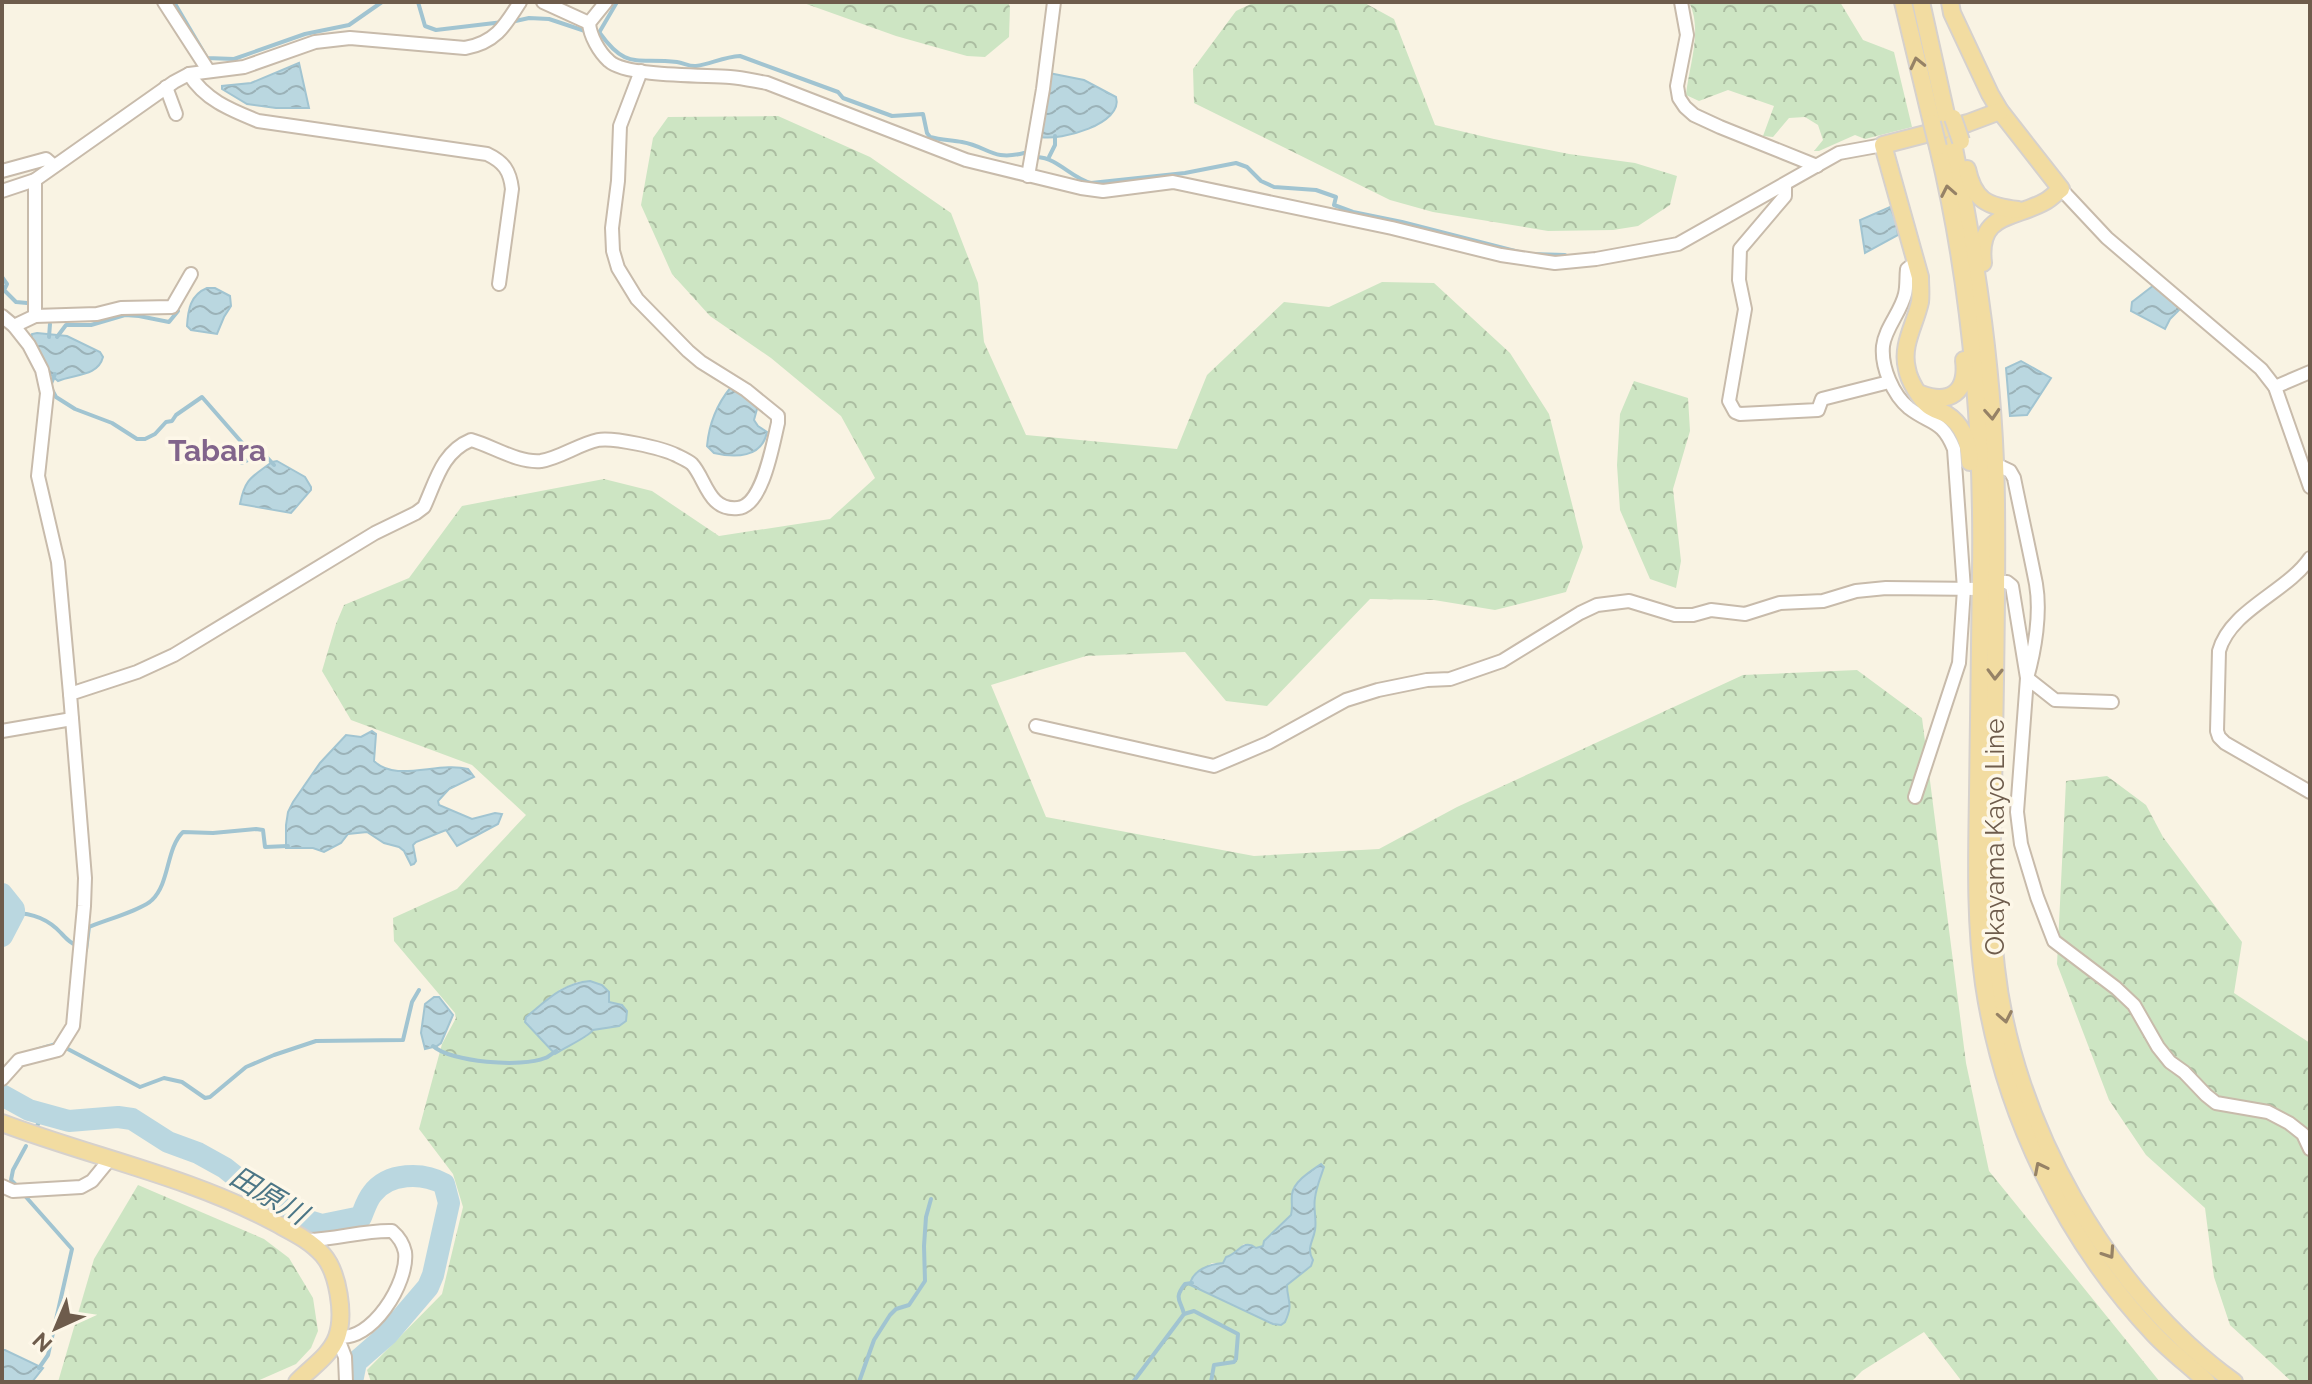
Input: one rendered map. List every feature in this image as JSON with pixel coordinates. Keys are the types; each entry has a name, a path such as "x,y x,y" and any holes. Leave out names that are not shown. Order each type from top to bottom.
{"main road":[{"name":"Okayama Kayo Line","path":"1903,2 1951,144 1977,270 1988,361 1995,464 1980,587 1991,893 1996,969 2009,1037 2053,1160 2079,1209 2116,1264 2164,1321 2234,1382"},
{"name":"Okayama Kayo Line","path":"1921,2 1944,120"},
{"path":"1950,2 1952,13 2000,111 2061,189"},
{"path":"1883,145 1968,123 2000,111"},
{"name":"Okayama Kayo Line","path":"1951,144 1977,195 1986,203 2019,211"},
{"name":"Okayama Kayo Line","path":"1951,144 1956,234 1968,316 1978,423 1981,571 1976,876 1983,972 1995,1039 2033,1154 2063,1213 2116,1289 2154,1334 2207,1382"},
{"name":"Okayama Kayo Line","path":"1883,145 1920,277 1920,300 1905,352 1906,369 1926,404 1960,426 1968,443 1972,516 1981,571"},
{"name":"Okayama Kayo Line","path":"1988,361 1993,343 1982,255 1984,238 1995,223 2045,202 2061,189"},
{"name":"Okayama Kayo Line","path":"1920,393 1943,399 1952,397 1962,386 1965,368 1953,265 1956,234"},
{"path":"5,1121 181,1181 242,1206 307,1240 325,1257 338,1290 340,1308 337,1336 320,1361 297,1382"}],"street":[{"path":"164,2 208,70"},
{"path":"2,191 35,180 189,74 244,67 315,42 350,38 465,48 479,45 507,22 520,2"},
{"path":"543,2 590,29 609,61 641,71 733,77 767,83 966,160 1028,176 1103,191 1173,182 1392,228 1501,255 1555,263 1612,257 1678,244 1839,153 1883,145"},
{"path":"590,29 606,2"},
{"path":"1028,176 1054,2"},
{"path":"1681,2 1687,35 1677,86 1679,98 1685,107 1694,115 1720,127 1817,166"},
{"path":"70,694 137,672 174,655 375,533 416,513 424,507 449,454 471,440 523,460 542,461 601,439 621,440 675,454 692,464 706,491 714,499 737,508 747,505 759,489 767,468 778,416 746,390 701,362 660,323 624,281 613,251 620,126 641,71"},
{"path":"189,74 198,89 228,108 258,121 487,154 501,161 510,174 512,189 499,284"},
{"path":"166,87 176,114"},
{"path":"2,171 46,159 54,166"},
{"path":"35,180 35,316"},
{"path":"1785,185 1785,196 1740,249 1739,280 1745,309 1729,401 1735,412 1740,414 1818,410 1822,399 1889,382"},
{"path":"2061,189 2107,238 2261,369 2275,387 2310,487"},
{"path":"1915,797 1959,663 1980,587 1954,449 1948,435 1937,423 1909,408 1889,382 1883,346 1905,296 1907,269 1916,262"},
{"path":"14,326 35,316 172,307 191,274"},
{"path":"2,316 29,345 42,370 47,393 38,476 58,562 85,878 73,1026 58,1050 19,1060 2,1079"},
{"path":"2275,387 2310,372"},
{"path":"1995,464 2010,471 2014,478 2036,585 2037,612 2027,678 2017,812 2021,844 2054,941 2134,1005 2158,1047 2206,1095 2216,1103 2268,1112 2278,1117 2303,1134 2310,1149"},
{"path":"2310,558 2298,572 2237,622 2221,642 2217,724 2219,737 2225,743 2310,792"},
{"path":"1036,726 1214,766 1268,743 1346,700 1427,680 1450,679 1502,661 1580,613 1612,601 1629,601 1675,615 1693,615 1711,610 1745,614 1780,603 1823,601 1856,591 1980,587 2007,582 2012,586 2027,678 2055,700 2112,702"},
{"path":"2,731 72,719"},
{"path":"2,1186 13,1191 81,1187 92,1181 110,1159"},
{"path":"307,1240 328,1240 372,1230 392,1231 404,1247 406,1256 402,1275 393,1297 362,1332 347,1339 337,1336"},
{"path":"337,1336 345,1357 346,1382"}],"green space":[{"path":"801,2 1008,2 1009,37 985,57 967,56 896,36"},
{"path":"1255,2 1363,2 1394,19 1435,125 1569,154 1635,163 1677,176 1670,205 1638,226 1613,230 1548,231 1433,212 1390,200 1194,103 1193,69 1236,11"},
{"path":"1689,2 1840,2 1863,40 1894,52 1912,127 1865,139 1855,135 1814,151 1823,140 1818,125 1805,117 1789,118 1773,137 1763,136 1774,106 1728,90 1699,101 1686,95 1695,36"},
{"path":"778,116 870,157 951,213 978,283 984,342 1026,435 1177,449 1207,375 1284,302 1329,307 1382,282 1434,283 1510,353 1549,414 1583,547 1566,592 1495,610 1434,600 1370,599 1267,706 1226,701 1185,652 1086,656 991,685 1046,817 1254,856 1379,849 1457,807 1743,675 1857,670 1922,718 1966,1063 1989,1171 2160,1382 1960,1382 1924,1332 1862,1371 1851,1382 371,1382 367,1370 442,1294 463,1207 453,1174 419,1129 442,1044 456,1018 455,1013 394,941 393,918 457,889 526,815 472,765 351,720 322,671 344,605 409,578 462,506 604,479 652,491 719,536 830,519 875,478 841,416 771,358 710,316 672,274 641,205 653,138 668,117","holes":["590,981 613,1005 619,1026 593,1030 554,1053 559,990 577,982","1321,1165 1315,1198 1316,1227 1310,1246 1311,1266 1287,1285 1290,1309 1285,1322 1194,1275 1212,1263 1223,1263 1244,1244 1256,1248 1263,1246 1264,1241 1291,1215 1293,1189 1303,1177"]},
{"path":"1634,381 1688,398 1690,431 1673,489 1681,561 1676,588 1650,579 1620,510 1617,465 1620,414"},
{"path":"2107,776 2146,805 2163,837 2242,942 2234,993 2310,1043 2310,1382 2292,1382 2230,1325 2214,1277 2205,1208 2146,1155 2109,1100 2057,964 2066,781"},
{"path":"138,1185 264,1239 289,1258 313,1298 318,1331 311,1348 296,1364 255,1382 58,1382 94,1259"}],"water":[{"path":"299,63 309,108 247,104 222,89 222,86 251,83"},
{"path":"1049,73 1084,80 1116,97 1116,107 1101,123 1089,129 1050,138 1041,137"},
{"path":"1890,207 1898,235 1865,253 1860,220"},
{"path":"2154,285 2180,309 2165,329 2131,311 2132,302"},
{"path":"207,288 215,288 230,296 231,306 217,334 191,330 187,326 193,299"},
{"path":"32,334 67,336 100,352 103,357 91,372 58,381 49,373 31,339"},
{"path":"2021,361 2051,378 2027,415 2010,416 2006,368"},
{"path":"731,387 756,405 754,420 767,432 760,447 746,454 714,453 707,446 714,415"},
{"path":"277,461 305,477 311,490 291,513 240,504 250,479"},
{"path":"372,731 376,734 374,761 383,767 406,771 444,767 468,769 474,777 449,789 438,801 439,805 472,819 502,814 498,824 457,846 446,830 416,842 413,845 416,861 411,865 399,847 384,843 367,832 348,834 341,843 324,852 313,848 286,848 288,812 320,763 346,735 361,737"},
{"path":"590,981 602,985 609,992 609,1002 622,1005 627,1011 626,1021 619,1026 593,1030 555,1054 525,1022 526,1017 563,989"},
{"path":"439,997 453,1015 441,1043 425,1049 421,1033 425,1004"},
{"path":"1321,1164 1324,1167 1316,1194 1315,1226 1310,1248 1313,1260 1311,1266 1287,1285 1290,1306 1285,1322 1273,1324 1190,1285 1198,1272 1207,1266 1223,1263 1226,1257 1244,1246 1263,1246 1264,1241 1291,1215 1292,1194 1296,1185"},
{"path":"2,1350 43,1368 32,1382 2,1382"}],"waterway":[{"path":"174,2 207,58 234,59 305,34 349,25 382,2"},
{"path":"418,2 425,26 436,30 503,22"},
{"path":"600,31 617,2"},
{"path":"511,22 529,18 549,19 588,32"},
{"path":"599,32 617,52 633,60 694,66 740,56 838,92 843,98 892,116 923,114 930,137 971,144 997,154 1024,153"},
{"path":"1049,157 1055,145 1055,136"},
{"path":"1037,157 1045,158 1091,183 1185,173 1236,163 1247,167 1261,181 1274,187 1316,190 1336,197 1334,205 1353,212 1519,252"},
{"path":"1531,254 1565,255"},
{"path":"2,277 7,284 4,290 16,302 27,303"},
{"path":"57,337 66,325 91,325 125,315 169,322 178,311"},
{"path":"49,337 50,324"},
{"path":"55,374 50,386 56,397 75,409 112,423 137,439 155,434 166,422 172,421 202,397 244,445 240,462 261,453 274,465"},
{"path":"84,949 89,927 132,911 148,903 158,893 174,847 183,832 256,829 263,830 265,847 288,846"},
{"name":"田原川","path":"2,894 14,909 2,936"},
{"path":"14,913 46,921 76,945"},
{"path":"64,1047 140,1087 164,1078 182,1082 205,1098 246,1067 316,1041 403,1040 412,1002 419,990"},
{"path":"19,1055 56,1044"},
{"path":"433,1046 454,1056 504,1063 534,1061 556,1051"},
{"name":"田原川","path":"2,1095 29,1110 69,1121 118,1117 132,1119 168,1142 198,1153 225,1168 299,1218 322,1225 361,1217 372,1194 387,1181 416,1176 444,1184 449,1203 428,1287 387,1335 356,1362 352,1382"},
{"path":"37,1126 43,1114"},
{"path":"17,1186 11,1180 13,1170 26,1146"},
{"path":"26,1197 72,1249 48,1355 39,1368"},
{"path":"859,1382 874,1340 890,1315 896,1309 909,1305 925,1281 926,1217 931,1199"},
{"path":"1133,1382 1184,1314 1179,1293 1185,1284 1192,1283"},
{"path":"1184,1314 1194,1311 1238,1334 1236,1359 1214,1365 1211,1382"}],"district":[{"name":"Tabara","path":"217,451"}]}
